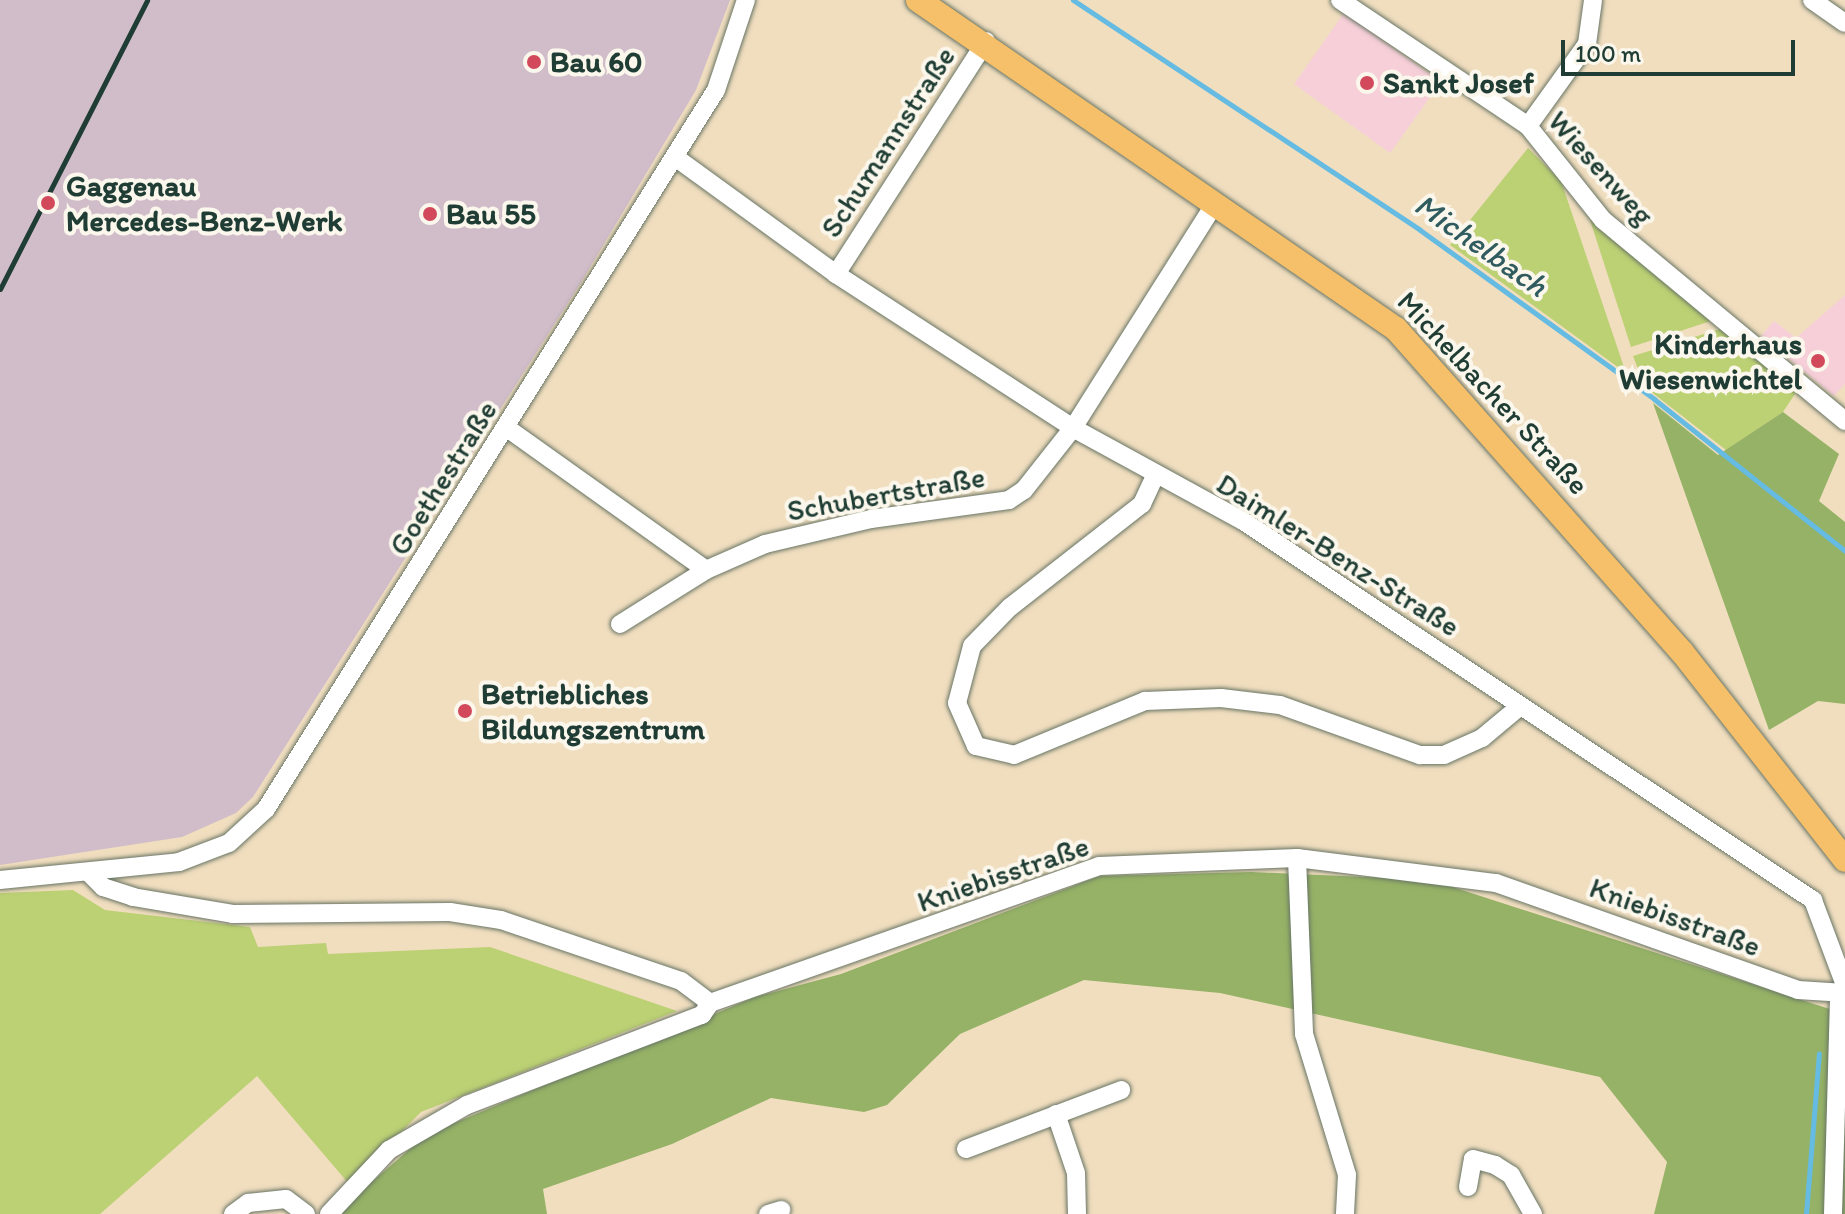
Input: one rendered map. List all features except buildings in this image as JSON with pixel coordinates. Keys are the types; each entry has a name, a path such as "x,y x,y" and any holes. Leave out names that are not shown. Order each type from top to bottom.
{"main road":[{"name":"Michelbacher Straße","path":"918,0 986,41 1367,305 1423,357 1837,836 1845,860"}],"street":[{"name":"Goethestraße","path":"0,880 89,873 201,855 229,843 266,809 716,90 746,0"},
{"name":"Wiesenweg","path":"1340,0 1528,126 1603,220 1845,421"},
{"path":"1528,126 1587,44 1593,0"},
{"path":"1812,0 1845,23"},
{"name":"Schumannstraße","path":"836,274 986,41"},
{"name":"Daimler-Benz-Straße","path":"675,157 836,274 1073,428 1155,476 1243,521 1518,708 1813,900 1843,991"},
{"name":"Schubertstraße","path":"620,624 706,570 818,531 1009,500 1073,428 1216,202"},
{"path":"507,428 706,570"},
{"path":"1155,476 1142,504 1010,607 972,646 957,703 976,746 1014,755 1145,701 1221,698 1280,705 1420,755 1444,755 1482,738 1518,708"},
{"path":"1297,858 1304,1034 1347,1175 1345,1214"},
{"name":"Kniebisstraße","path":"329,1214 389,1150 427,1124 702,1015 710,1003 1099,866 1297,858 1496,883 1798,990 1843,991"},
{"path":"89,873 103,887 133,897 233,914 450,912 501,920 681,981 710,1003"},
{"path":"1833,1214 1843,991"},
{"path":"966,1149 1121,1090"},
{"path":"1056,1114 1076,1173 1077,1214"},
{"path":"1468,1187 1473,1159 1495,1165 1511,1175 1533,1214"},
{"path":"233,1214 248,1203 286,1199 306,1214"}],"shaded area":[{"path":"0,0 730,0 696,90 580,284 253,797 236,813 182,837 0,865"},
{"name":"Sankt Josef","path":"1344,13 1441,82 1390,153 1294,84"},
{"name":"Kinderhaus Wiesenwichtel","path":"1845,295 1845,384 1834,396 1761,336 1774,321 1796,338"}],"green space":[{"path":"1528,148 1561,181 1626,373 1450,245"},
{"path":"1590,220 1711,321 1631,347"},
{"path":"1720,329 1797,391 1783,412 1726,450 1645,387 1633,356"},
{"path":"1653,403 1718,455 1783,412 1839,454 1819,501 1845,522 1845,704 1818,701 1769,730"},
{"path":"1251,872 1431,880 1845,1014 1845,1214 1654,1214 1667,1162 1600,1077 1220,993 1084,980 960,1034 887,1105 864,1112 771,1098 672,1144 543,1189 547,1214 335,1214 426,1135 755,997 841,974 1100,876"},
{"path":"73,890 105,910 250,927 258,947 326,943 328,954 490,947 677,1011 421,1112 349,1184 257,1076 100,1214 0,1214 0,893"}],"waterway":[{"name":"Michelbach","path":"1073,0 1420,230 1654,399 1845,551"},
{"path":"1806,1214 1819,1054"}],"railway":[{"path":"0,289 147,0"}],"place":[{"name":"Bau 60","path":"534,62"},
{"name":"Sankt Josef","path":"1367,83"},
{"name":"Gaggenau Mercedes-Benz-Werk","path":"48,203"},
{"name":"Bau 55","path":"430,214"},
{"name":"Kinderhaus Wiesenwichtel","path":"1818,361"},
{"name":"Betriebliches Bildungszentrum","path":"465,711"}]}
